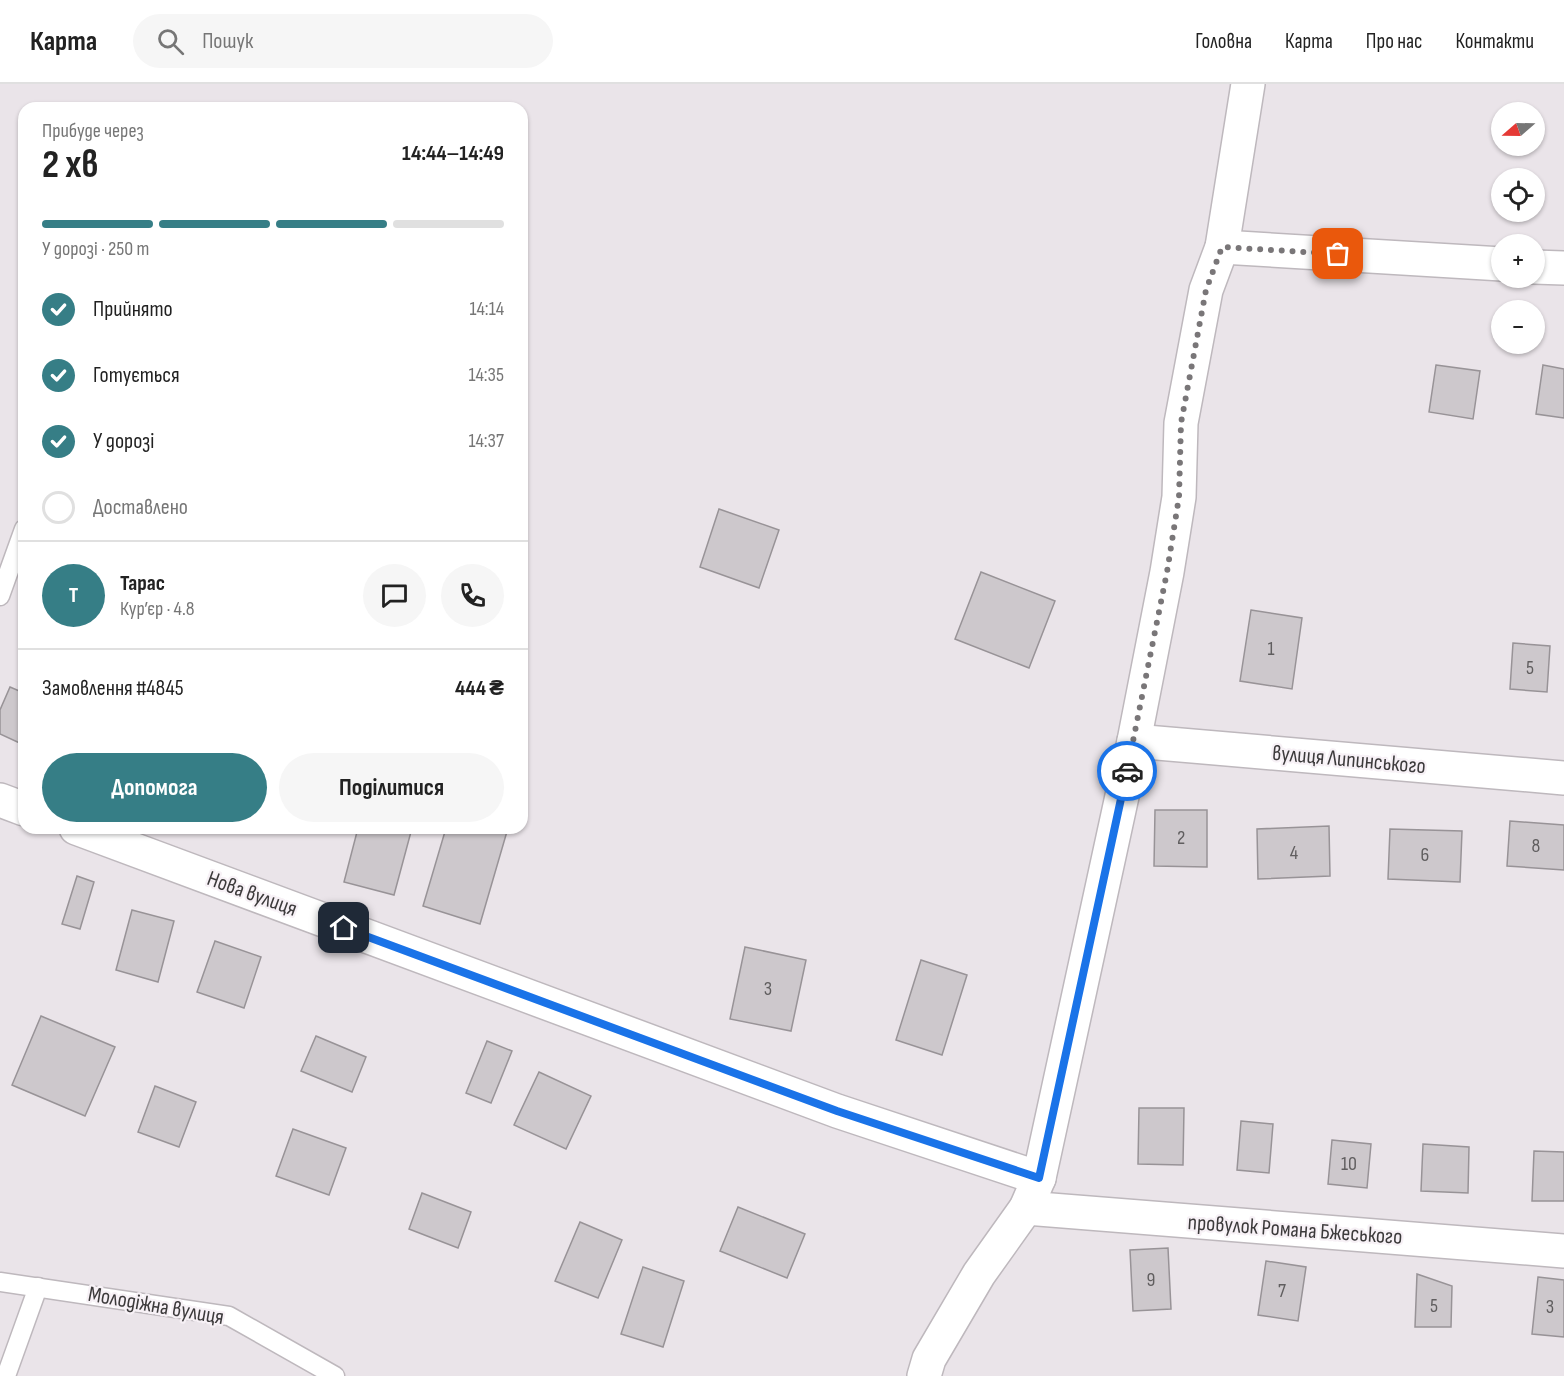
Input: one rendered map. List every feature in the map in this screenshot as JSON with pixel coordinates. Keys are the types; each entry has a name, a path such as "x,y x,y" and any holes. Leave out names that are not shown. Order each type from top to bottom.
{"street":[{"path":"924,1376 929,1359 979,1274 1026,1208 1039,1178 1134,741 1179,497 1181,423 1206,290 1222,247 1248,84"},
{"path":"1222,247 1491,263"},
{"path":"1545,267 1564,268"},
{"name":"вулиця Липинського","path":"1134,741 1564,778"},
{"path":"0,800 18,807"},
{"name":"Нова вулиця","path":"92,834 837,1111 1039,1178"},
{"name":"провулок Романа Бжеського","path":"1026,1208 1564,1251"}],"lane":[{"path":"0,596 18,546"},
{"name":"Молодіжна вулиця","path":"0,1282 229,1316 335,1376"},
{"path":"6,1376 38,1287"}],"building":[{"path":"1436,365 1480,371 1473,419 1429,412"},
{"path":"1543,365 1564,369 1564,418 1536,414"},
{"path":"719,509 779,530 759,588 700,567"},
{"path":"981,572 1055,601 1029,668 955,639"},
{"path":"1251,610 1302,618 1292,689 1240,681"},
{"path":"1513,643 1550,646 1547,692 1510,689"},
{"path":"10,687 18,690 18,742 0,734 0,710"},
{"path":"1155,810 1207,810 1207,867 1154,866"},
{"path":"1510,821 1564,825 1564,870 1507,866"},
{"path":"1329,826 1330,876 1258,879 1257,829"},
{"path":"1390,829 1462,831 1460,882 1388,879"},
{"path":"356,834 410,834 394,895 344,882"},
{"path":"444,834 506,834 480,924 423,906"},
{"path":"77,876 94,882 80,929 62,924"},
{"path":"132,910 174,921 158,982 116,970"},
{"path":"215,941 261,957 244,1008 197,992"},
{"path":"745,947 806,960 791,1031 730,1019"},
{"path":"921,960 967,975 942,1055 896,1040"},
{"path":"41,1016 115,1047 85,1116 12,1085"},
{"path":"316,1036 366,1057 352,1092 301,1071"},
{"path":"487,1041 512,1051 491,1103 466,1093"},
{"path":"539,1072 591,1096 566,1149 514,1125"},
{"path":"155,1086 196,1102 179,1147 138,1132"},
{"path":"1139,1108 1184,1108 1183,1165 1138,1164"},
{"path":"1241,1121 1273,1124 1269,1173 1237,1170"},
{"path":"293,1129 346,1148 329,1195 276,1176"},
{"path":"1332,1140 1371,1144 1367,1188 1328,1184"},
{"path":"1423,1144 1469,1147 1468,1193 1421,1191"},
{"path":"1534,1151 1564,1152 1564,1201 1532,1201"},
{"path":"422,1193 471,1212 458,1248 409,1229"},
{"path":"738,1207 805,1234 787,1278 720,1251"},
{"path":"580,1222 622,1240 598,1298 555,1281"},
{"path":"1168,1248 1171,1309 1133,1311 1130,1250"},
{"path":"1266,1261 1306,1267 1298,1321 1258,1315"},
{"path":"643,1267 684,1281 663,1347 621,1334"},
{"path":"1417,1274 1452,1286 1451,1327 1415,1327"},
{"path":"1538,1277 1564,1280 1564,1337 1532,1334"}],"way so far":[{"path":"1127,771 1167,572 1179,497 1181,423 1206,290 1222,247 1338,254"}],"route":[{"path":"344,928 837,1111 1039,1178 1127,771"}]}
